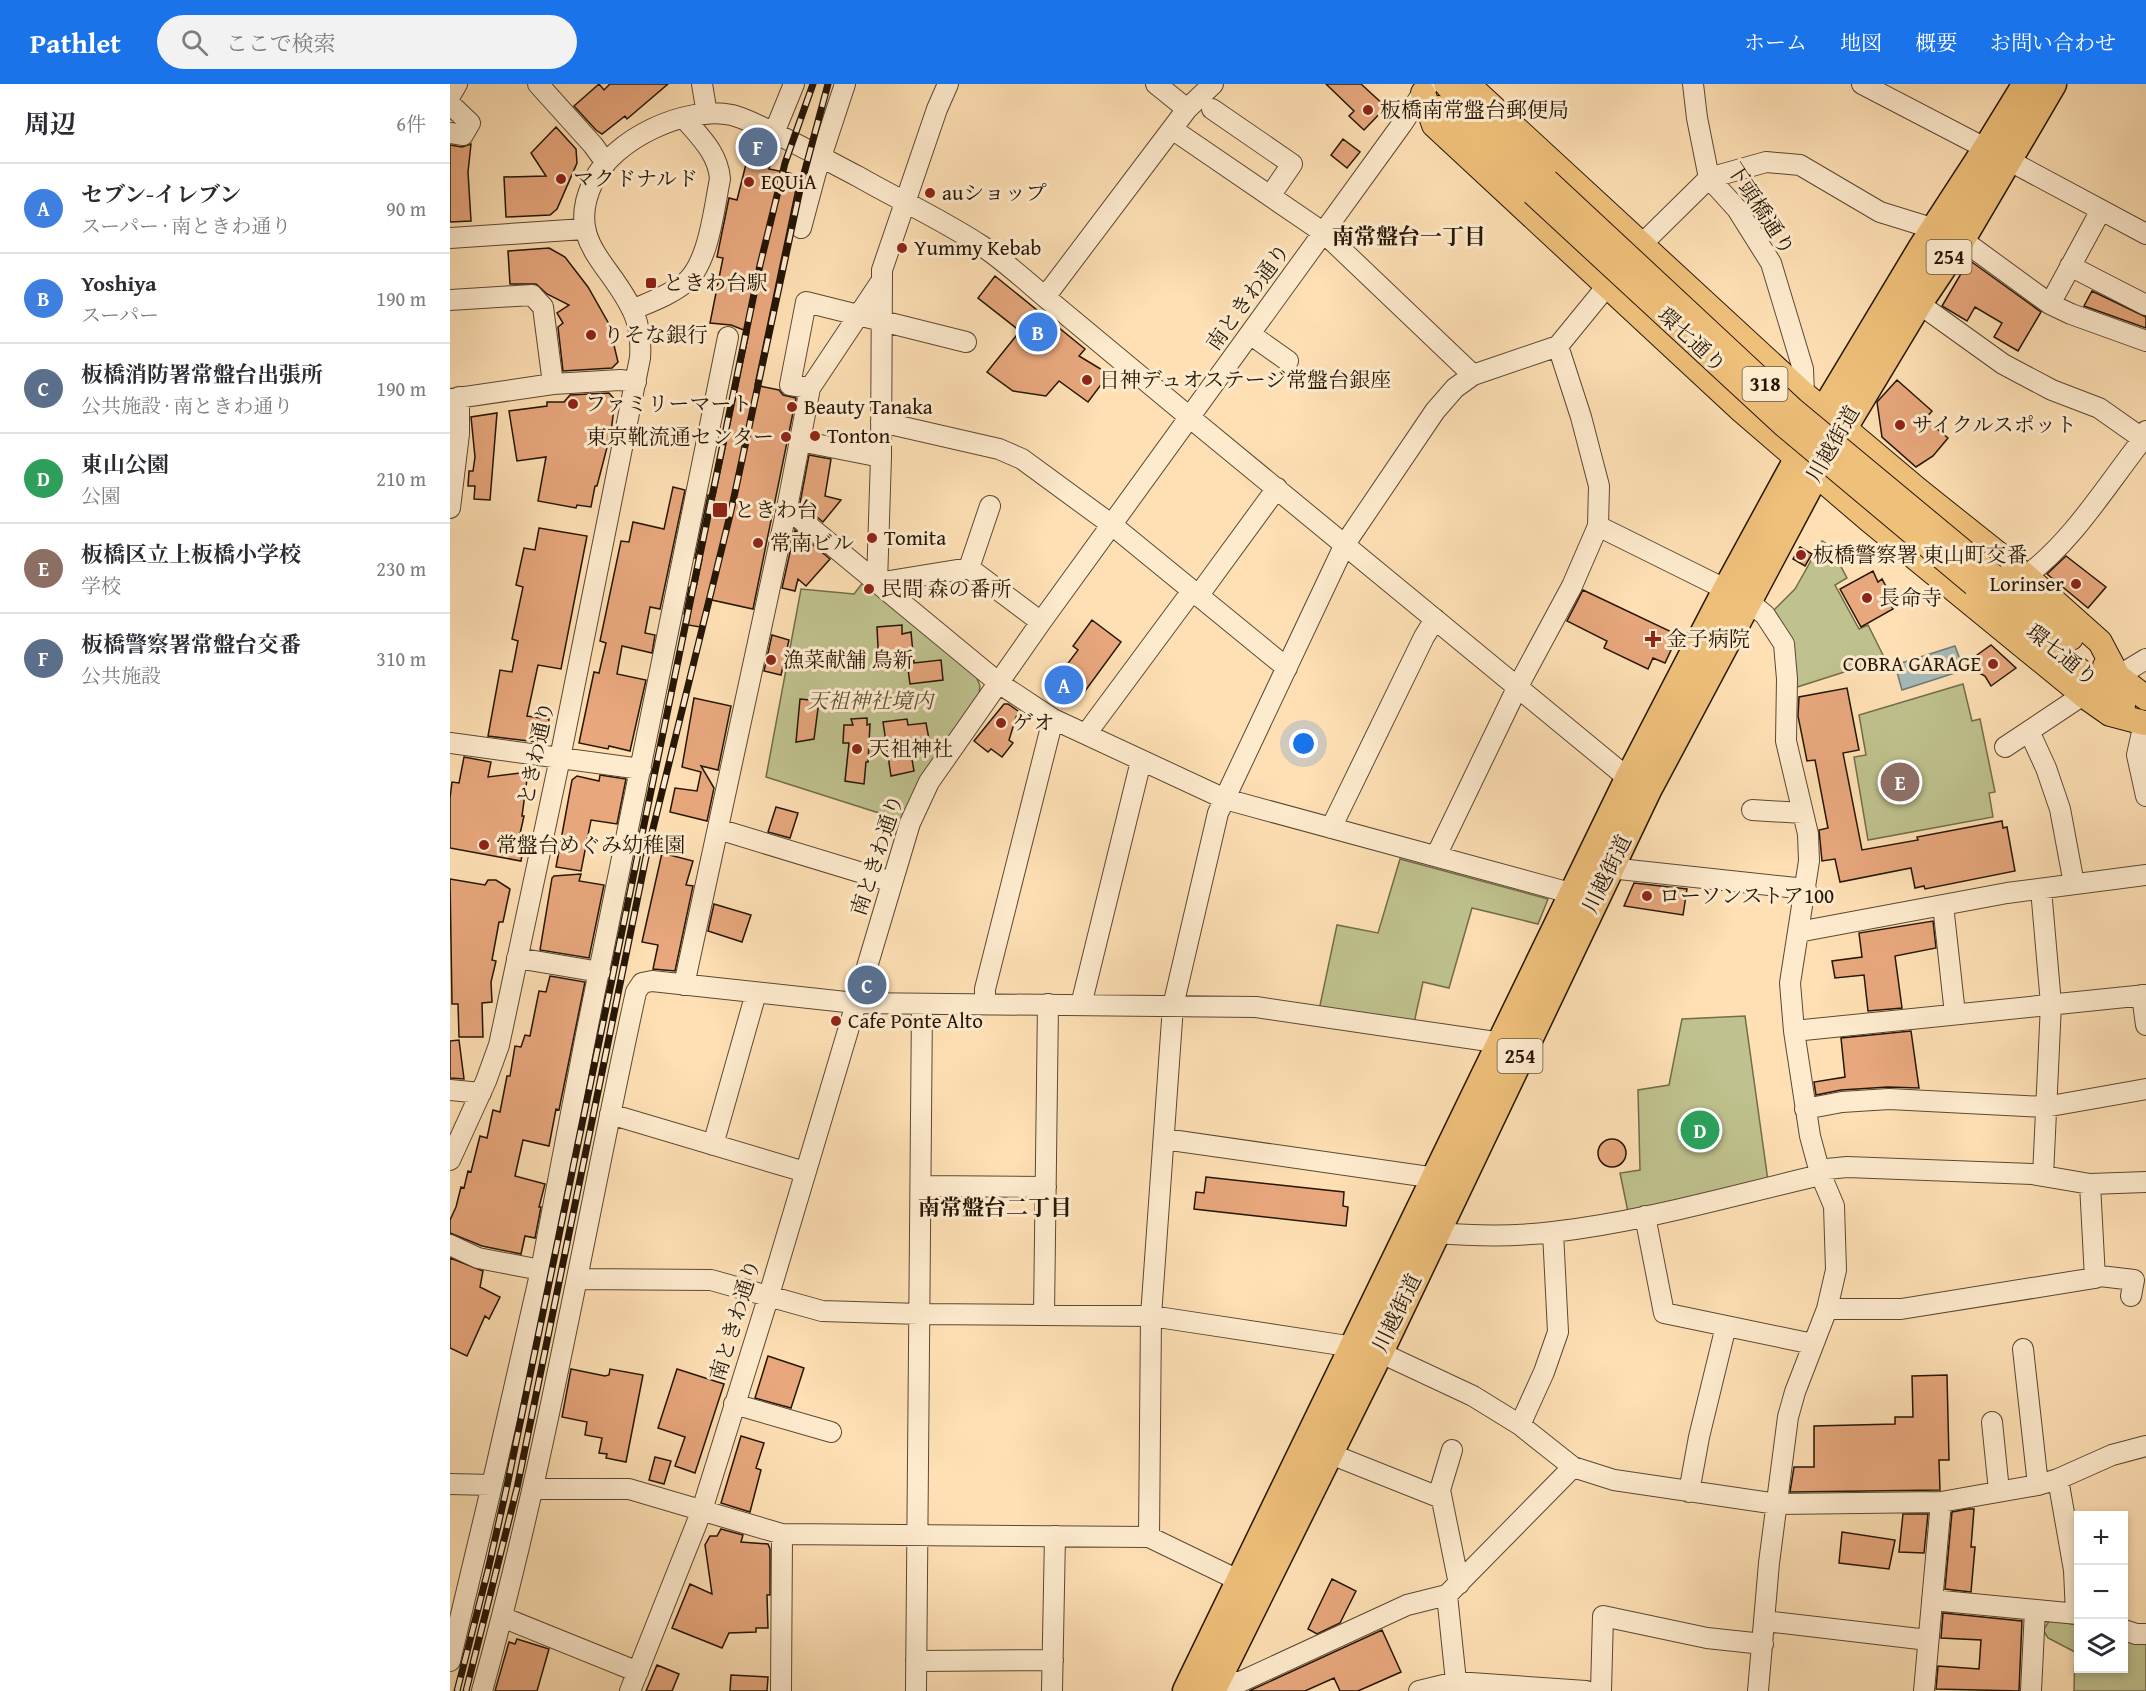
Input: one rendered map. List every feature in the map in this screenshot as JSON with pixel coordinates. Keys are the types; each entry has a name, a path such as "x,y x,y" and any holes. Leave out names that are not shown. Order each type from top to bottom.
{"highway":[{"name":"川越街道","path":"1998,154 2027,84"},
{"name":"川越街道","path":"1213,1686 1328,1453 1366,1350 1437,1178 1574,894 1638,785 1806,466 1824,411 1948,234 1998,154 2052,84"},
{"name":"川越街道","path":"1824,411 1918,303 1948,234"},
{"name":"川越街道","path":"1187,1691 1240,1581 1366,1350 1435,1233 1610,868 1638,785"}],"main road":[{"name":"環七通り","path":"1446,84 1540,187 1783,424 1984,580 2146,698"},
{"path":"1459,84 1472,88 1824,411 2026,576 2100,642 2118,676"},
{"name":"環七通り","path":"1421,87 1540,187"},
{"path":"1421,87 1434,125 1806,466 2083,695 2110,714 2145,724"},
{"name":"環七通り","path":"1984,580 2145,724"}],"street":[{"path":"450,96 457,84"},
{"path":"538,84 593,145 606,163"},
{"path":"702,84 708,114"},
{"path":"774,133 794,84"},
{"path":"801,228 845,84"},
{"path":"877,583 881,457 882,270 948,84"},
{"path":"1156,84 1200,105 1292,164 1270,196"},
{"path":"1045,297 1172,129 1200,105 1213,84"},
{"name":"下頭橋通り","path":"1693,84 1709,178 1737,209 1771,263 1803,369 1824,411"},
{"path":"1862,84 2146,234"},
{"name":"南ときわ通り","path":"630,1691 702,1510 918,802 929,782 1000,684 1041,622 1402,124 1421,87"},
{"path":"450,104 470,123 462,135 450,133"},
{"path":"684,118 714,154 719,166 720,179 702,258 688,281 676,290 632,310 587,239 584,229 585,205 594,180 606,163 645,132 669,121 684,118 724,113 739,117 774,133 984,247 1346,544 1517,688 1638,785"},
{"path":"1172,129 1324,233 1473,375"},
{"path":"1642,244 1709,178 1766,162 1800,165 1880,212 1948,234 2050,304 2146,341"},
{"path":"2050,304 2101,210"},
{"path":"450,238 584,229"},
{"path":"2070,266 2146,305"},
{"path":"684,985 787,508 810,388 882,280"},
{"path":"1149,1537 1151,1316 1173,1006 1218,813 1346,544 1435,411 1455,388 1473,375 1558,346 1607,286"},
{"path":"450,300 532,295 543,307 553,384"},
{"path":"810,388 790,385 806,302 966,342"},
{"path":"1918,303 2004,364 2052,390 2099,408 2145,437 2074,529 2045,562 2026,576"},
{"name":"ときわ通り","path":"450,1160 481,1092 499,1045 518,958 636,382 640,339 636,317 632,310"},
{"path":"1250,334 1288,361"},
{"path":"450,1661 541,1270 728,337"},
{"path":"1436,856 1517,688 1572,586 1598,526 1599,486 1581,417 1558,346"},
{"path":"450,508 459,434 454,398 553,384 620,380 636,382"},
{"path":"881,422 999,449 1022,459 1112,525 1287,668"},
{"path":"800,441 881,457"},
{"path":"1086,734 1277,488"},
{"path":"969,568 990,506"},
{"path":"787,508 1000,684 1053,719 1225,799 1574,894"},
{"path":"1598,526 1737,595 1765,615 1784,644 1787,679 1786,741 1808,834 1809,861 1790,983 1805,1109 1820,1173 1834,1206 1836,1270 1827,1309 1795,1392 1788,1417 1769,1563 1758,1691"},
{"path":"877,583 969,568 1041,622"},
{"path":"1330,828 1435,619"},
{"path":"2118,676 2146,659"},
{"path":"2005,747 2083,695"},
{"path":"985,1004 985,989 1053,719"},
{"path":"2145,724 2137,755 2146,796"},
{"path":"2029,731 2046,768 2060,809 2074,884"},
{"path":"450,743 641,770"},
{"path":"1081,1005 1141,761"},
{"path":"1752,810 1803,813"},
{"path":"718,829 892,882"},
{"path":"1610,868 1806,889"},
{"path":"1798,932 1943,905 2146,875"},
{"path":"2041,889 2051,1005 2043,1176"},
{"path":"1943,905 1955,1014"},
{"path":"518,958 600,972"},
{"path":"482,1691 533,1489 636,992 642,983 652,981 855,1003 1256,1007 1502,1043"},
{"path":"713,1145 756,993"},
{"path":"1794,1031 2144,995 2146,1025"},
{"path":"916,1691 922,1004"},
{"path":"1044,1315 1048,1004"},
{"path":"1805,1109 1842,1102 1889,1099 2045,1107 2146,1089"},
{"path":"450,1090 481,1092"},
{"path":"610,1114 805,1172"},
{"path":"1164,1139 1437,1178"},
{"path":"1435,1233 1506,1236 1553,1232 1645,1216 1812,1177 1827,1169 1847,1167 1999,1172 2090,1184 2146,1182"},
{"path":"2090,1184 2095,1278"},
{"path":"921,1186 1046,1186"},
{"path":"1645,1216 1665,1313 1813,1344"},
{"path":"1520,1425 1544,1372 1558,1332 1553,1232"},
{"path":"450,1245 477,1258 541,1270"},
{"path":"1827,1309 1900,1309 2100,1276 2134,1280 2131,1296"},
{"path":"577,1279 711,1280 822,1311 1151,1316 1366,1350 1473,1396 1520,1425 1573,1467 1614,1480 1777,1504 1941,1502 2038,1485 2058,1479 2112,1455 2146,1446"},
{"path":"1689,1492 1726,1326"},
{"path":"2023,1349 2038,1485"},
{"path":"733,1410 831,1432"},
{"path":"733,1410 796,1435"},
{"path":"1992,1422 1999,1491"},
{"path":"1452,1450 1440,1490 1453,1590 1457,1687"},
{"path":"1328,1453 1441,1498"},
{"path":"1213,1686 1240,1682 1407,1605 1453,1590 1573,1467"},
{"path":"2058,1479 2074,1570"},
{"path":"450,1484 492,1485"},
{"path":"533,1489 629,1489 782,1534 1149,1537 1240,1581"},
{"path":"1924,1691 1941,1502"},
{"path":"781,1691 782,1534"},
{"path":"1052,1691 1055,1536"},
{"path":"1932,1600 2074,1614"},
{"path":"2031,1691 2035,1610"},
{"path":"1601,1691 1603,1616 1707,1638 1763,1644"},
{"path":"502,1617 638,1671"},
{"path":"1765,1621 1928,1640"},
{"path":"2128,1631 2146,1634"},
{"path":"916,1661 1053,1660"},
{"path":"1419,1691 1457,1687 1586,1691"}],"green space":[{"path":"1822,541 1830,546 1847,578 1835,585 1859,629 1868,625 1885,659 1791,689 1770,614 1795,589"},
{"name":"天祖神社境内","path":"864,581 976,676 980,686 979,694 926,775 901,820 766,777 801,589 854,594"},
{"path":"1963,684 1972,721 1980,719 1995,792 1989,793 1993,817 1868,840 1854,757 1866,755 1859,715"},
{"path":"1400,859 1548,899 1538,924 1472,908 1449,988 1423,982 1414,1023 1319,1010 1337,925 1378,933"},
{"path":"1745,1016 1768,1181 1628,1212 1620,1173 1640,1170 1638,1090 1669,1085 1682,1019"},
{"path":"2050,1620 2074,1624 2074,1651 2048,1638 2043,1630"},
{"path":"2128,1639 2146,1641 2146,1691 2074,1691 2074,1673 2128,1673"}],"shaded area":[{"path":"1955,646 1964,670 1902,690 1895,665"}],"building":[{"path":"599,84 604,90 610,84 668,84 627,119 625,116 602,134 574,106"},
{"path":"1326,84 1361,84 1386,107 1364,130 1349,116 1354,111"},
{"path":"556,127 576,149 577,163 557,209 550,215 506,217 504,177 546,176 531,153"},
{"path":"1343,139 1360,152 1347,168 1331,155"},
{"path":"471,144 468,172 471,221 450,222 450,145 462,147"},
{"path":"751,144 773,152 769,169 799,175 755,385 779,390 783,395 796,398 753,609 707,599 700,627 688,625 690,615 684,614 689,587 696,588 702,559 695,558 708,495 715,496 749,332 731,325 710,323 723,258 717,257 729,198 737,200"},
{"path":"549,248 565,257 588,287 609,324 618,362 612,368 563,371 558,327 563,323 557,313 569,305 547,294 536,284 510,284 508,251"},
{"path":"1969,260 2041,312 2018,351 1994,337 2002,323 1975,307 1967,321 1942,306"},
{"path":"995,276 1085,349 1079,356 1109,374 1088,402 1059,381 1046,396 1013,391 987,372 1020,331 978,298"},
{"path":"2092,291 2146,317 2146,328 2084,306"},
{"path":"1897,380 1932,411 1925,419 1948,438 1933,456 1916,467 1882,437 1877,402"},
{"path":"609,393 615,400 611,432 591,507 577,505 576,508 538,501 546,457 517,461 509,411 547,406 547,402 564,402 570,395"},
{"path":"497,413 490,500 474,499 475,486 468,486 469,471 473,471 475,457 471,417"},
{"path":"809,455 831,459 825,496 841,500 823,522 800,503"},
{"path":"673,487 685,490 660,609 650,607 645,633 655,635 652,653 622,646 617,674 646,680 630,751 579,743 594,672 599,673 606,643 600,641 621,541 629,542 633,522 664,529"},
{"path":"539,528 587,536 561,669 538,665 527,716 549,719 547,734 537,742 488,736 500,670 512,672 518,641 512,639 523,587 516,585 524,548 535,550"},
{"path":"795,530 830,559 806,586 798,579 795,591 782,588"},
{"path":"1800,547 1812,554 1805,566 1793,559"},
{"path":"2066,556 2106,587 2088,608 2047,574"},
{"path":"1873,571 1878,582 1882,579 1891,596 1887,598 1893,609 1861,627 1840,589"},
{"path":"1583,590 1678,635 1665,663 1653,658 1648,669 1604,648 1607,641 1567,621"},
{"path":"1092,620 1121,642 1077,702 1073,699 1068,706 1048,690 1078,650 1073,646"},
{"path":"902,625 902,634 911,632 914,663 941,660 943,680 910,684 908,669 897,671 896,666 879,667 877,627"},
{"path":"772,635 789,640 781,675 764,671"},
{"path":"1991,645 2016,668 1991,686 1985,676 1979,673 1977,655"},
{"path":"1847,688 1859,750 1843,753 1862,850 2002,821 2003,828 2007,827 2015,871 1925,889 1924,886 1915,888 1911,868 1840,882 1835,859 1822,861 1819,830 1828,828 1815,760 1807,761 1798,716 1799,697"},
{"path":"694,698 731,706 718,770 701,766 714,788 707,821 670,812 675,788 697,791 701,772 682,767"},
{"path":"800,699 819,701 814,739 796,742"},
{"path":"1004,704 1018,711 1009,740 1013,743 1002,757 991,749 988,752 974,741"},
{"name":"天祖神社","path":"867,718 867,725 870,724 864,784 845,781 849,743 843,743 844,725 853,725 851,719"},
{"path":"907,719 908,725 926,723 929,739 909,742 914,771 891,776 883,722"},
{"path":"464,757 491,762 488,777 528,772 520,834 525,835 521,861 450,848 452,782 459,783"},
{"path":"600,775 626,779 617,824 591,820 581,871 556,867 572,780 577,776 599,781"},
{"path":"776,807 798,813 790,838 768,832"},
{"path":"662,853 693,861 686,885 693,886 675,971 653,969 658,945 642,942"},
{"path":"581,874 579,881 604,885 589,958 540,950 552,878"},
{"path":"450,879 485,885 488,880 496,880 510,889 503,922 499,922 492,960 496,961 491,982 492,1002 482,1003 483,1037 459,1037 458,1004 452,1004"},
{"path":"1634,883 1687,889 1683,915 1624,906"},
{"path":"714,904 751,915 742,942 708,931"},
{"path":"1933,921 1936,948 1895,956 1902,1008 1868,1011 1864,975 1835,978 1832,961 1862,957 1859,933"},
{"path":"550,976 585,982 559,1110 556,1109 549,1146 523,1140 515,1176 545,1184 535,1238 525,1236 521,1254 482,1246 450,1233 450,1220 461,1187 464,1188 468,1171 471,1172 480,1136 487,1138 493,1110 500,1112 515,1046 521,1047 525,1035 530,1036 539,991 546,992"},
{"path":"1911,1031 1919,1088 1841,1090 1816,1095 1814,1082 1845,1077 1841,1038"},
{"path":"459,1040 464,1079 450,1078 450,1041"},
{"path":"1612,1139 1622,1143 1626,1153 1622,1163 1612,1167 1602,1163 1598,1153 1602,1143"},
{"path":"1206,1177 1344,1192 1343,1206 1348,1207 1346,1226 1194,1209 1196,1192 1204,1193"},
{"path":"450,1258 483,1271 480,1287 500,1297 489,1319 485,1316 467,1356 450,1348"},
{"path":"768,1356 804,1368 791,1408 755,1398"},
{"path":"571,1369 605,1376 609,1375 610,1369 643,1375 626,1462 606,1458 607,1454 599,1453 602,1438 585,1435 587,1422 562,1417"},
{"path":"677,1369 724,1384 695,1473 675,1466 685,1437 658,1428"},
{"path":"1947,1375 1949,1460 1939,1460 1940,1490 1790,1492 1794,1467 1814,1467 1814,1426 1895,1424 1895,1417 1913,1417 1912,1376"},
{"path":"741,1436 764,1443 756,1468 761,1470 750,1512 721,1503"},
{"path":"655,1457 671,1461 664,1484 649,1480"},
{"path":"1974,1509 1971,1547 1975,1547 1971,1592 1945,1589 1952,1512"},
{"path":"1903,1514 1928,1514 1924,1553 1899,1552"},
{"path":"721,1529 743,1535 741,1542 768,1544 770,1549 770,1595 767,1595 768,1628 756,1628 756,1632 729,1633 722,1648 672,1628 690,1584 712,1594 705,1545 710,1536 717,1536"},
{"path":"1842,1532 1895,1540 1889,1569 1839,1563"},
{"path":"1332,1579 1356,1591 1340,1623 1317,1634 1308,1629"},
{"path":"1943,1613 2022,1621 2019,1691 1936,1689 1938,1666 1979,1669 1981,1640 1941,1638"},
{"path":"1382,1630 1401,1672 1358,1691 1340,1691 1334,1678 1305,1691 1249,1691"},
{"path":"517,1639 549,1649 537,1691 495,1691 509,1642 515,1644"},
{"path":"657,1665 679,1674 672,1691 646,1691"},
{"path":"731,1675 768,1677 767,1691 730,1691"}],"railway":[{"path":"457,1691 507,1486 760,265 785,163 813,84"},
{"path":"466,1691 517,1488 646,857 731,511 801,185 828,84"}],"place":[{"name":"板橋南常盤台郵便局","path":"1368,110"},
{"name":"板橋警察署常盤台交番","path":"758,147"},
{"name":"マクドナルド","path":"561,179"},
{"name":"EQUiA","path":"749,182"},
{"name":"auショップ","path":"930,193"},
{"name":"Yummy Kebab","path":"902,248"},
{"name":"ときわ台駅","path":"651,283"},
{"name":"Yoshiya","path":"1038,332"},
{"name":"りそな銀行","path":"591,335"},
{"name":"日神デュオステージ常盤台銀座","path":"1087,380"},
{"name":"ファミリーマート","path":"573,404"},
{"name":"Beauty Tanaka","path":"792,407"},
{"name":"サイクルスポット","path":"1900,425"},
{"name":"Tonton","path":"815,436"},
{"name":"東京靴流通センター","path":"786,437"},
{"name":"ときわ台","path":"720,510"},
{"name":"Tomita","path":"872,538"},
{"name":"常南ビル","path":"758,543"},
{"name":"板橋警察署 東山町交番","path":"1801,555"},
{"name":"Lorinser","path":"2076,584"},
{"name":"民間 森の番所","path":"869,589"},
{"name":"長命寺","path":"1867,598"},
{"name":"金子病院","path":"1653,639"},
{"name":"漁菜献舗 鳥新","path":"771,660"},
{"name":"COBRA GARAGE","path":"1993,664"},
{"name":"セブン-イレブン","path":"1064,685"},
{"name":"ゲオ","path":"1001,723"},
{"name":"天祖神社","path":"857,749"},
{"name":"板橋区立上板橋小学校","path":"1900,782"},
{"name":"常盤台めぐみ幼稚園","path":"484,845"},
{"name":"ローソンストア100","path":"1647,896"},
{"name":"板橋消防署常盤台出張所","path":"867,985"},
{"name":"Cafe Ponte Alto","path":"836,1021"},
{"name":"東山公園","path":"1700,1130"}],"district":[{"name":"南常盤台一丁目","path":"1409,236"},
{"name":"南常盤台二丁目","path":"995,1207"}]}
